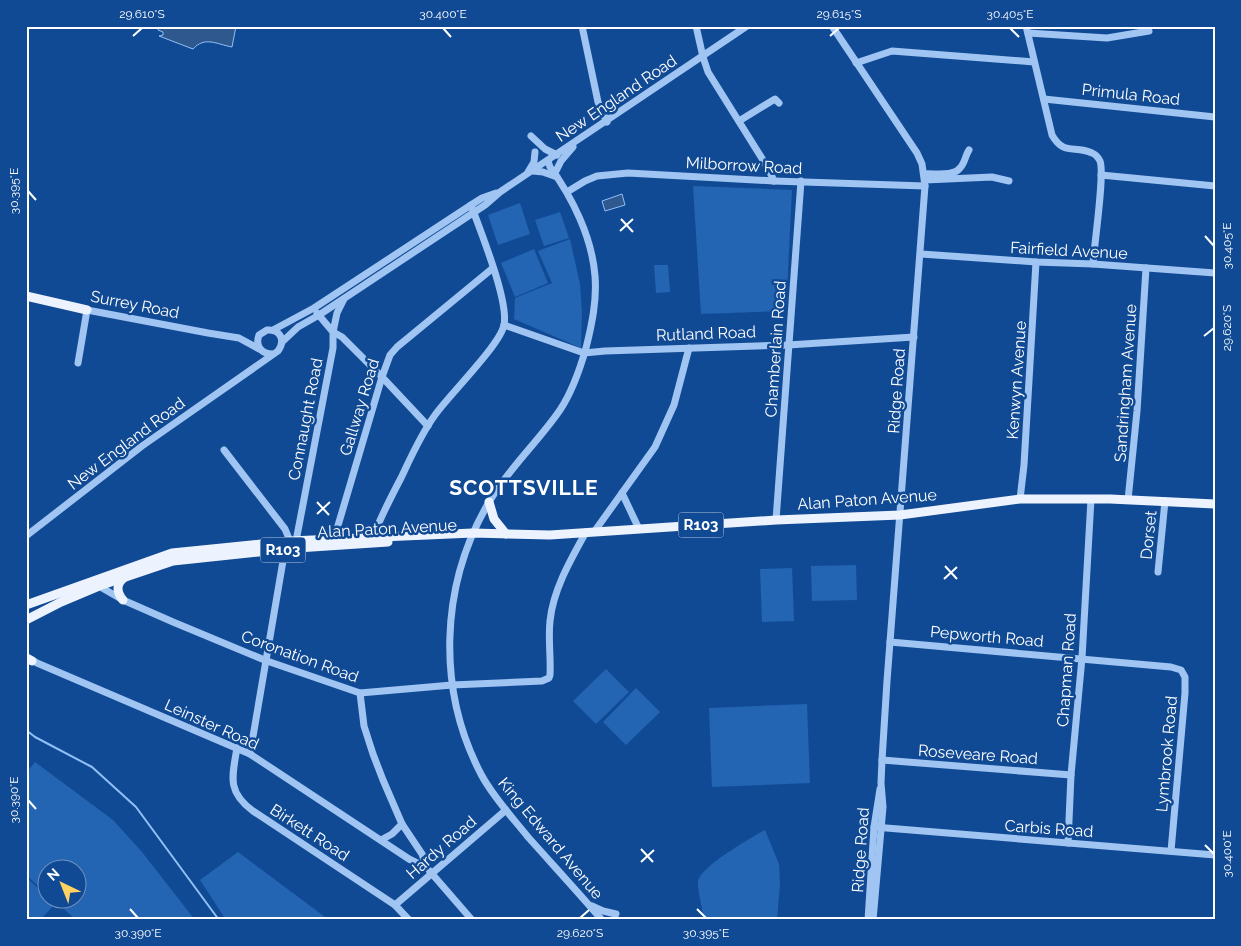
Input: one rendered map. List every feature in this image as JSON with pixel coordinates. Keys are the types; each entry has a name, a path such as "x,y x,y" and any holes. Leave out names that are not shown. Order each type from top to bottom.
{"main road":[{"name":"Surrey Road","path":"26,296 87,310"},
{"name":"Alan Paton Avenue","path":"27,604 173,560 282,550 506,534 550,535 776,520 900,515 1020,499 1091,498 1215,504"},
{"path":"489,502 494,519 506,534"},
{"name":"Alan Paton Avenue","path":"26,620 96,584 172,554 293,541 373,536 472,536 526,540 550,535"},
{"path":"123,600 118,594 118,586 120,580 125,576"}],"street":[{"path":"582,26 598,102 607,122"},
{"path":"696,26 708,72 774,181"},
{"name":"New England Road","path":"273,330 314,308 472,208 532,171 547,164 557,155 747,26"},
{"name":"Ridge Road","path":"832,26 917,153 922,164 925,180 882,760 881,784 883,807 878,827 868,920"},
{"path":"1093,264 1101,175 1100,160 1095,154 1090,152 1065,148 1052,135 1027,30 1107,38 1149,30"},
{"path":"856,63 890,52 1034,62"},
{"path":"739,122 775,99 779,103"},
{"name":"Primula Road","path":"1044,99 1215,117"},
{"path":"531,136 545,150 557,155"},
{"path":"532,171 556,175 564,157 584,137"},
{"path":"925,180 954,173 962,166 965,156 970,150"},
{"path":"525,176 534,162 535,152"},
{"name":"King Edward Avenue","path":"547,164 567,192 588,242 595,276 594,310 584,353 575,381 564,404 509,472 489,502 472,536 454,595 451,634 452,685 457,711 476,762 487,783 506,810 602,920"},
{"name":"Milborrow Road","path":"567,192 597,176 628,173 774,181 925,180"},
{"path":"1101,175 1215,186"},
{"path":"925,180 992,177 1009,181"},
{"name":"Chamberlain Road","path":"776,520 801,181"},
{"path":"373,536 428,426 447,400 493,346 504,325 504,310 493,268 472,208"},
{"name":"New England Road","path":"282,342 298,327 319,315 472,208"},
{"name":"Fairfield Avenue","path":"921,254 1093,264 1215,274"},
{"name":"Kenwyn Avenue","path":"1020,499 1024,465 1036,262"},
{"name":"Gallway Road","path":"334,539 389,358 397,347 493,268"},
{"name":"Sandringham Avenue","path":"1128,500 1137,411 1146,268"},
{"name":"Connaught Road","path":"293,541 332,348 336,313 345,297"},
{"path":"314,308 333,332 342,338 382,377 428,426"},
{"path":"78,363 87,310"},
{"name":"Surrey Road","path":"87,310 240,338 259,335"},
{"name":"Rutland Road","path":"504,325 584,353 788,345 914,337"},
{"path":"267,330 273,330 280,336 282,342 280,348 273,354 266,354 260,350 257,341 259,335 267,330"},
{"name":"Surrey Road","path":"240,338 260,350"},
{"path":"590,532 655,447 665,427 681,384 689,348"},
{"name":"New England Road","path":"244,374 256,360 260,350"},
{"name":"New England Road","path":"26,536 142,446 273,354"},
{"path":"224,450 293,541"},
{"path":"622,492 639,529"},
{"name":"Chapman Road","path":"1068,843 1082,658 1091,498"},
{"name":"Dorset","path":"1158,572 1165,501"},
{"name":"Coronation Road","path":"96,584 123,600 267,661 360,693 452,685 542,681 549,678 550,675 549,639 553,605 572,557 590,532"},
{"path":"250,754 283,561 282,550"},
{"name":"Pepworth Road","path":"890,642 1172,667"},
{"name":"Leinster Road","path":"28,658 250,754 408,859 429,870"},
{"name":"Lymbrook Road","path":"1171,851 1185,678 1181,670 1172,667"},
{"path":"360,693 364,726 383,780 402,824 422,854 429,870 472,920"},
{"name":"Birkett Road","path":"237,748 233,783 239,800 395,905 409,920"},
{"name":"Roseveare Road","path":"882,760 1072,775"},
{"name":"Hardy Road","path":"395,905 429,870 506,810"},
{"path":"381,840 392,834 402,824"},
{"name":"Ridge Road","path":"873,920 878,827"},
{"name":"Carbis Road","path":"878,827 1215,855"},
{"path":"587,903 603,911 616,914"}],"shaded area":[{"path":"159,26 236,26 232,47 206,42 197,45 193,49 159,36 163,35 163,32 158,30"},
{"path":"693,186 792,190 786,311 701,314"},
{"path":"622,194 625,205 605,211 602,201"},
{"path":"520,203 530,234 498,245 488,215"},
{"path":"560,212 569,238 544,246 535,220"},
{"path":"570,239 580,284 582,312 581,348 514,319 515,298 552,283 538,251"},
{"path":"534,249 548,283 515,297 501,263"},
{"path":"654,265 668,265 670,292 656,293"},
{"path":"856,565 857,600 812,601 811,566"},
{"path":"792,568 794,621 762,622 760,569"},
{"path":"606,669 629,692 596,724 573,701"},
{"path":"636,688 660,712 626,745 603,722"},
{"path":"807,704 810,783 712,787 709,708"},
{"path":"35,762 113,820 142,852 195,920 76,920 63,908 88,908 88,858 38,858 38,886 26,875 26,773"},
{"path":"765,830 779,864 780,884 777,920 704,920 698,885 701,875 727,853"},
{"path":"238,852 329,920 226,920 200,880"},
{"path":"26,877 38,888 38,908 51,908 40,920 33,920 26,913"}],"waterway":[{"path":"26,730 35,737 92,767 136,807 219,920"}],"district":[{"name":"SCOTTSVILLE","path":"524,488"}]}
